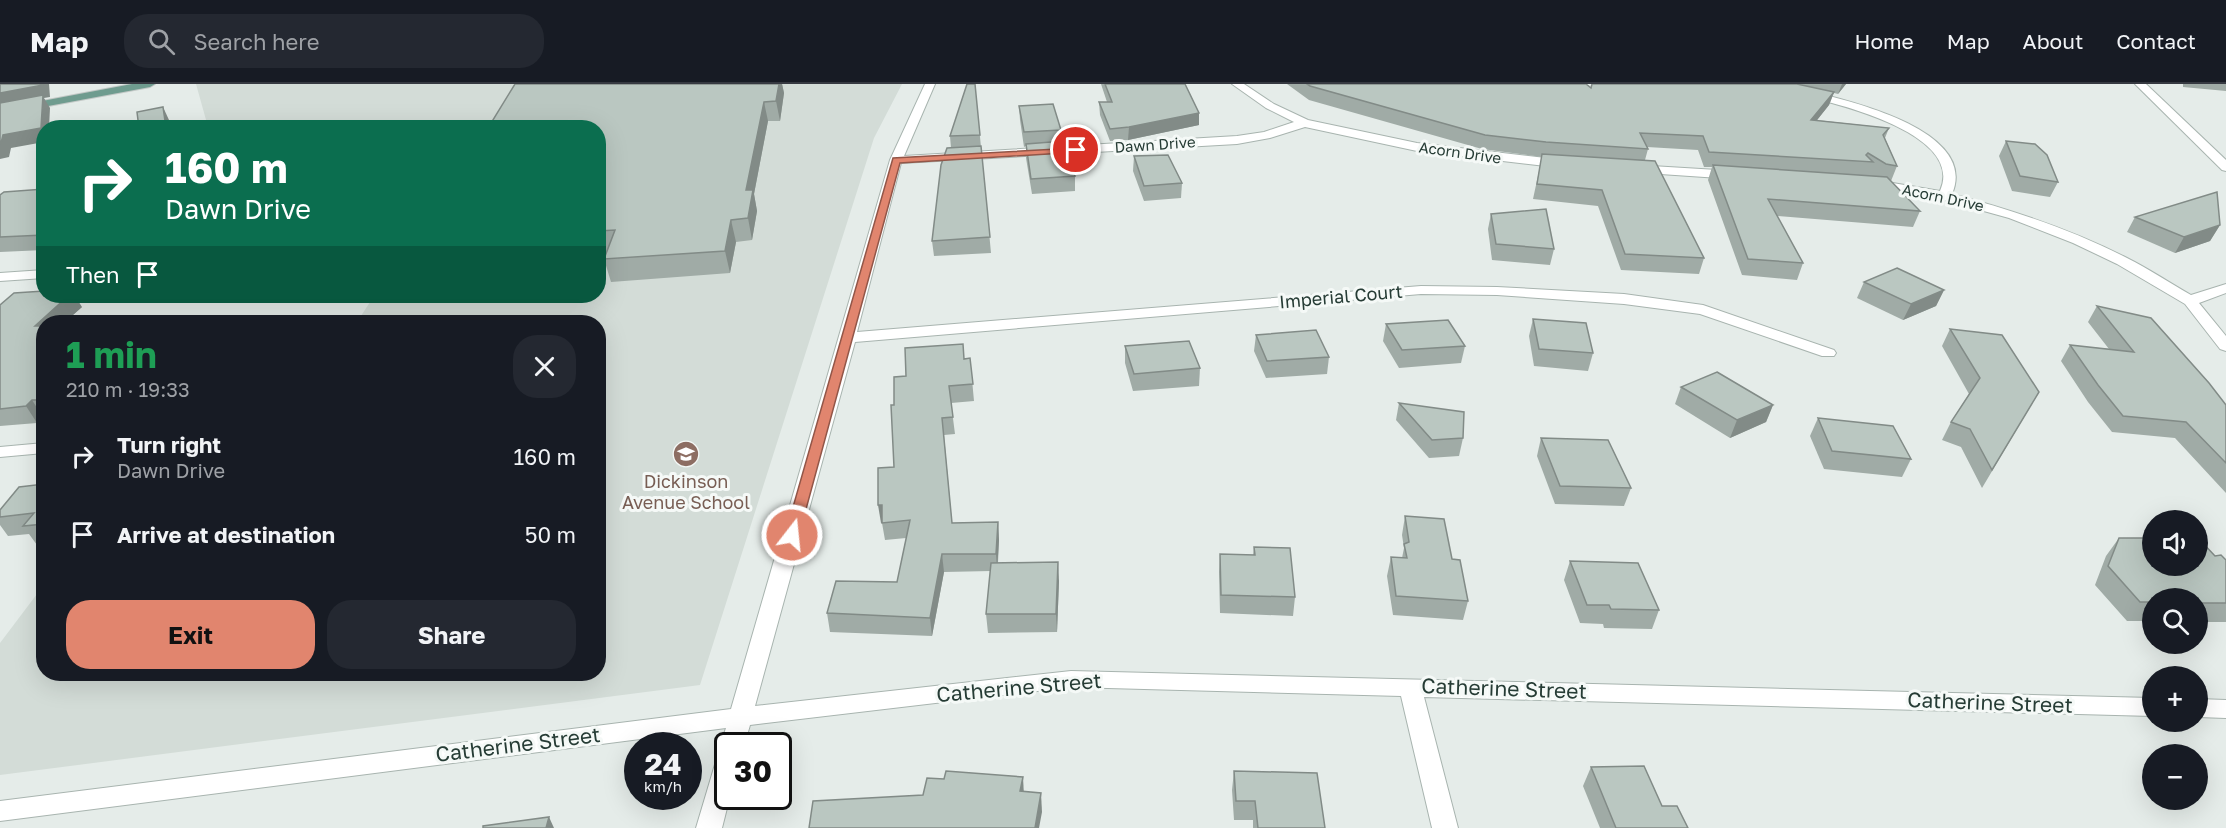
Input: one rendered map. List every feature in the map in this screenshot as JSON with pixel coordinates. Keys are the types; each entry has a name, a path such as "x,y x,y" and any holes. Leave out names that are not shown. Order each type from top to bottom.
{"main road":[{"path":"0,112 111,88 150,84"}],"street":[{"path":"736,732 896,160 930,84"},
{"name":"Acorn Drive","path":"1237,84 1270,106 1304,123 1417,147 1542,163 1577,165"},
{"path":"2139,84 2226,167"},
{"path":"1800,91 1852,104 1901,124 1930,142 1947,160 1952,176 1946,196"},
{"name":"Dawn Drive","path":"896,160 1237,140 1266,135 1304,123"},
{"path":"1625,168 1744,175"},
{"name":"Acorn Drive","path":"1865,183 1946,196 2014,215 2078,240 2122,261 2190,301 2226,346"},
{"path":"0,278 36,275"},
{"path":"2190,301 2226,288"},
{"name":"Imperial Court","path":"848,338 1421,290 1454,290 1623,299 1703,310 1828,353"},
{"path":"0,452 36,449"},
{"name":"Catherine Street","path":"0,811 740,717 1071,679 2142,707"},
{"path":"1410,686 1445,828"},
{"path":"2208,708 2226,709"},
{"path":"709,828 714,810"}],"shaded area":[{"name":"Dickinson Avenue School","path":"196,84 902,84 874,138 700,685 0,775 0,643 36,595 36,681 606,681 606,315 362,315 369,303 606,303 606,120 206,120"}],"building":[{"path":"0,84 43,84 43,85 0,93"},
{"path":"515,84 779,84 776,101 764,102 746,190 753,190 748,218 731,220 725,251 606,259 615,230 606,231 606,120 493,120"},
{"path":"967,84 975,84 980,135 950,136"},
{"path":"1105,84 1185,84 1199,113 1110,129 1099,102 1112,102"},
{"path":"1307,84 1586,84 1591,88 1592,84 1797,84 1834,92 1811,120 1889,128 1883,135 1897,166 1886,164 1868,153 1866,155 1873,162 1709,152 1703,136 1640,133 1648,149 1485,135"},
{"path":"43,95 41,120 36,120 36,129 3,135 0,144 0,103"},
{"path":"1053,104 1061,130 1024,132 1019,106"},
{"path":"163,107 165,120 138,120 137,112"},
{"path":"1064,141 1075,176 1031,179 1026,144"},
{"path":"2006,141 2035,144 2047,155 2058,182 2020,176"},
{"path":"981,146 990,237 932,241 941,165 947,148"},
{"path":"1542,154 1655,161 1704,258 1625,254 1602,190 1537,184"},
{"path":"1168,155 1182,183 1144,186 1134,156"},
{"path":"1713,165 1887,177 1920,211 1768,199 1803,263 1748,259"},
{"path":"36,190 36,235 0,237 0,195 4,192"},
{"path":"2217,192 2220,225 2184,237 2135,217"},
{"path":"1546,209 1554,249 1496,244 1491,214"},
{"path":"1897,268 1944,290 1911,304 1864,282"},
{"path":"36,292 36,303 60,303 47,315 36,315 36,400 32,400 26,406 0,409 0,305 14,293"},
{"path":"2097,306 2151,318 2209,383 2226,405 2226,463 2186,422 2123,416 2070,345 2134,352"},
{"path":"1533,319 1586,323 1593,353 1539,349"},
{"path":"1448,320 1465,346 1402,350 1386,324"},
{"path":"1950,329 2002,335 2039,392 1992,470 1970,429 1951,422 1980,378"},
{"path":"1316,330 1329,357 1267,361 1256,335"},
{"path":"1189,341 1200,368 1134,374 1125,346"},
{"path":"963,344 964,359 970,358 973,384 949,386 953,417 942,418 952,523 998,522 996,554 942,554 930,618 827,613 836,581 897,582 910,520 882,523 882,505 878,505 878,468 894,467 891,405 894,405 894,377 906,376 905,348"},
{"path":"1717,372 1773,405 1737,420 1681,387"},
{"path":"1399,403 1464,412 1463,438 1432,440"},
{"path":"1818,418 1893,426 1911,459 1832,451"},
{"path":"1541,438 1608,440 1631,488 1560,486"},
{"path":"36,485 36,525 23,526 34,513 0,517 0,510 19,487"},
{"path":"1405,516 1444,519 1452,559 1460,560 1468,601 1396,596 1391,557 1407,558 1404,544 1409,542"},
{"path":"2119,538 2142,538 2142,576 2208,576 2208,549 2215,556 2221,555 2226,560 2226,603 2208,603 2208,588 2142,588 2142,602 2140,602 2108,566"},
{"path":"1254,547 1290,548 1295,597 1221,595 1220,554 1255,555"},
{"path":"1570,561 1638,563 1659,610 1611,609 1609,605 1587,605"},
{"path":"1058,562 1056,614 986,614 991,563"},
{"path":"1644,766 1662,806 1677,806 1688,828 1616,828 1591,767"},
{"path":"946,771 1023,777 1020,791 1041,793 1035,828 809,828 813,801 923,795 927,778 944,779"},
{"path":"1234,771 1317,773 1325,828 1258,828 1255,801 1236,801"},
{"path":"549,817 546,828 483,828 483,826"}],"place":[{"name":"Dickinson Avenue School","path":"686,454"}],"route":[{"path":"792,535 896,160 1076,150"}]}
